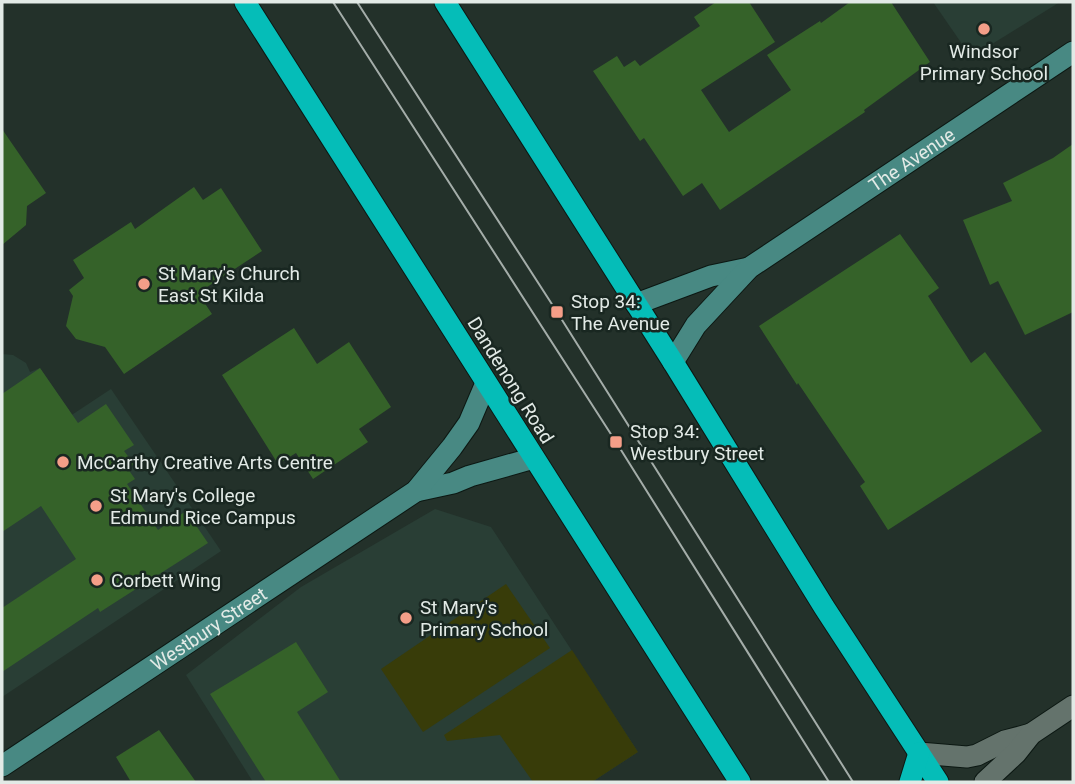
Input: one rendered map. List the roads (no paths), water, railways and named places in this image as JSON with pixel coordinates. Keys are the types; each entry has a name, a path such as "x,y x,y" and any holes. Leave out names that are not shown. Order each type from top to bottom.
{"highway":[{"name":"Dandenong Road","path":"245,2 740,782"},
{"path":"445,2 673,362 824,607 937,782"},
{"path":"910,782 919,754"}],"street":[{"name":"The Avenue","path":"673,362 696,325 749,268 1073,52"},
{"name":"The Avenue","path":"636,304 711,276 749,268"},
{"name":"Westbury Street","path":"2,766 416,491 469,423 486,383"},
{"name":"Westbury Street","path":"416,491 453,483 534,458"},
{"path":"985,782 1016,753 1031,734 1073,706"},
{"path":"919,754 967,757 1005,741 1031,734"}],"tram line":[{"path":"333,2 616,442 829,782"},
{"path":"357,2 557,312 853,782"}],"place":[{"name":"Windsor Primary School","path":"984,29"},
{"name":"St Mary's Church East St Kilda","path":"144,284"},
{"name":"Stop 34: The Avenue","path":"557,312"},
{"name":"Stop 34: Westbury Street","path":"616,442"},
{"name":"McCarthy Creative Arts Centre","path":"63,462"},
{"name":"St Mary's College Edmund Rice Campus","path":"96,506"},
{"name":"Corbett Wing","path":"97,580"},
{"name":"St Mary's Primary School","path":"406,618"}]}
